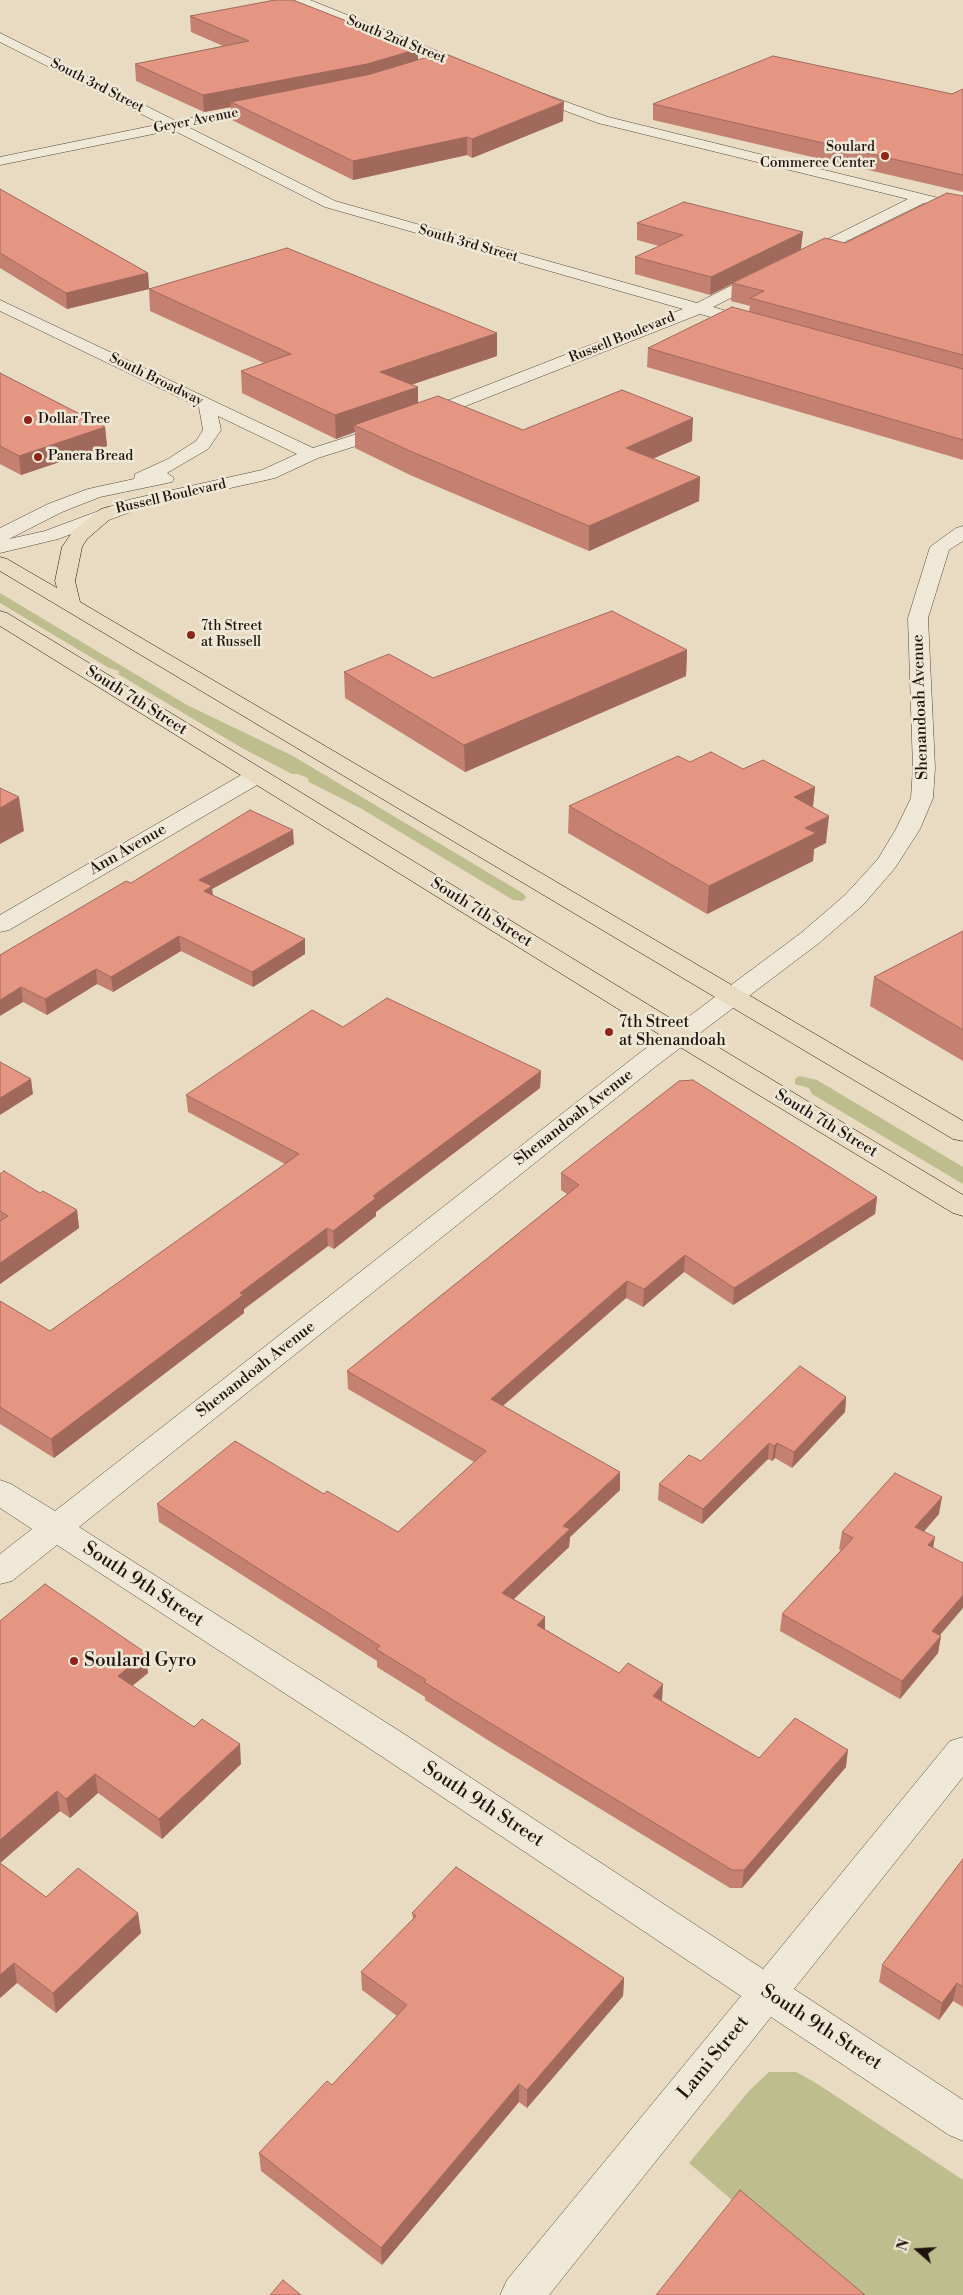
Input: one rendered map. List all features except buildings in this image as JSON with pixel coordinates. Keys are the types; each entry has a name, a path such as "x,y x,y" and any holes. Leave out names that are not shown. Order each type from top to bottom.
{"main road":[{"path":"70,604 64,581 72,547 80,536 108,513"},
{"path":"0,563 730,997 963,1133"},
{"name":"South 7th Street","path":"0,617 256,776 963,1207"}],"street":[{"name":"South 2nd Street","path":"299,0 484,75"},
{"name":"South 3rd Street","path":"0,37 330,204 773,329"},
{"path":"431,67 449,62"},
{"path":"512,85 603,120 963,208"},
{"name":"Geyer Avenue","path":"0,160 286,103"},
{"name":"Russell Boulevard","path":"0,547 51,535 108,513 160,497 268,474 312,454 391,429 697,308 922,198"},
{"name":"South Broadway","path":"0,305 312,454"},
{"path":"118,487 153,474 202,445 212,430 207,404"},
{"name":"Russell Boulevard","path":"0,536 55,508 118,487 251,462 312,454"},
{"name":"Shenandoah Avenue","path":"0,1572 679,1035 810,938 854,900 887,863 908,829 922,798 924,786 918,618 940,547 963,532"},
{"name":"Ann Avenue","path":"0,925 256,776"},
{"name":"South 9th Street","path":"0,1492 388,1742 963,2122"},
{"name":"Lami Street","path":"522,2295 963,1751"}],"shaded area":[{"path":"0,593 187,705 293,756 524,894 526,898 522,901 513,900 362,809 309,782 308,778 292,774 242,748 118,674 119,671 109,668 0,603"},
{"path":"799,1076 817,1080 963,1167 963,1184 812,1094 809,1088 795,1084 795,1079"},
{"path":"769,2072 796,2072 816,2083 963,2180 963,2295 842,2295 689,2163 749,2091"}],"place":[{"name":"Soulard Commerce Center","path":"885,156"},
{"name":"Dollar Tree","path":"28,420"},
{"name":"Panera Bread","path":"38,457"},
{"name":"7th Street at Russell","path":"191,635"},
{"name":"7th Street at Shenandoah","path":"609,1032"},
{"name":"Soulard Gyro","path":"74,1661"}]}
